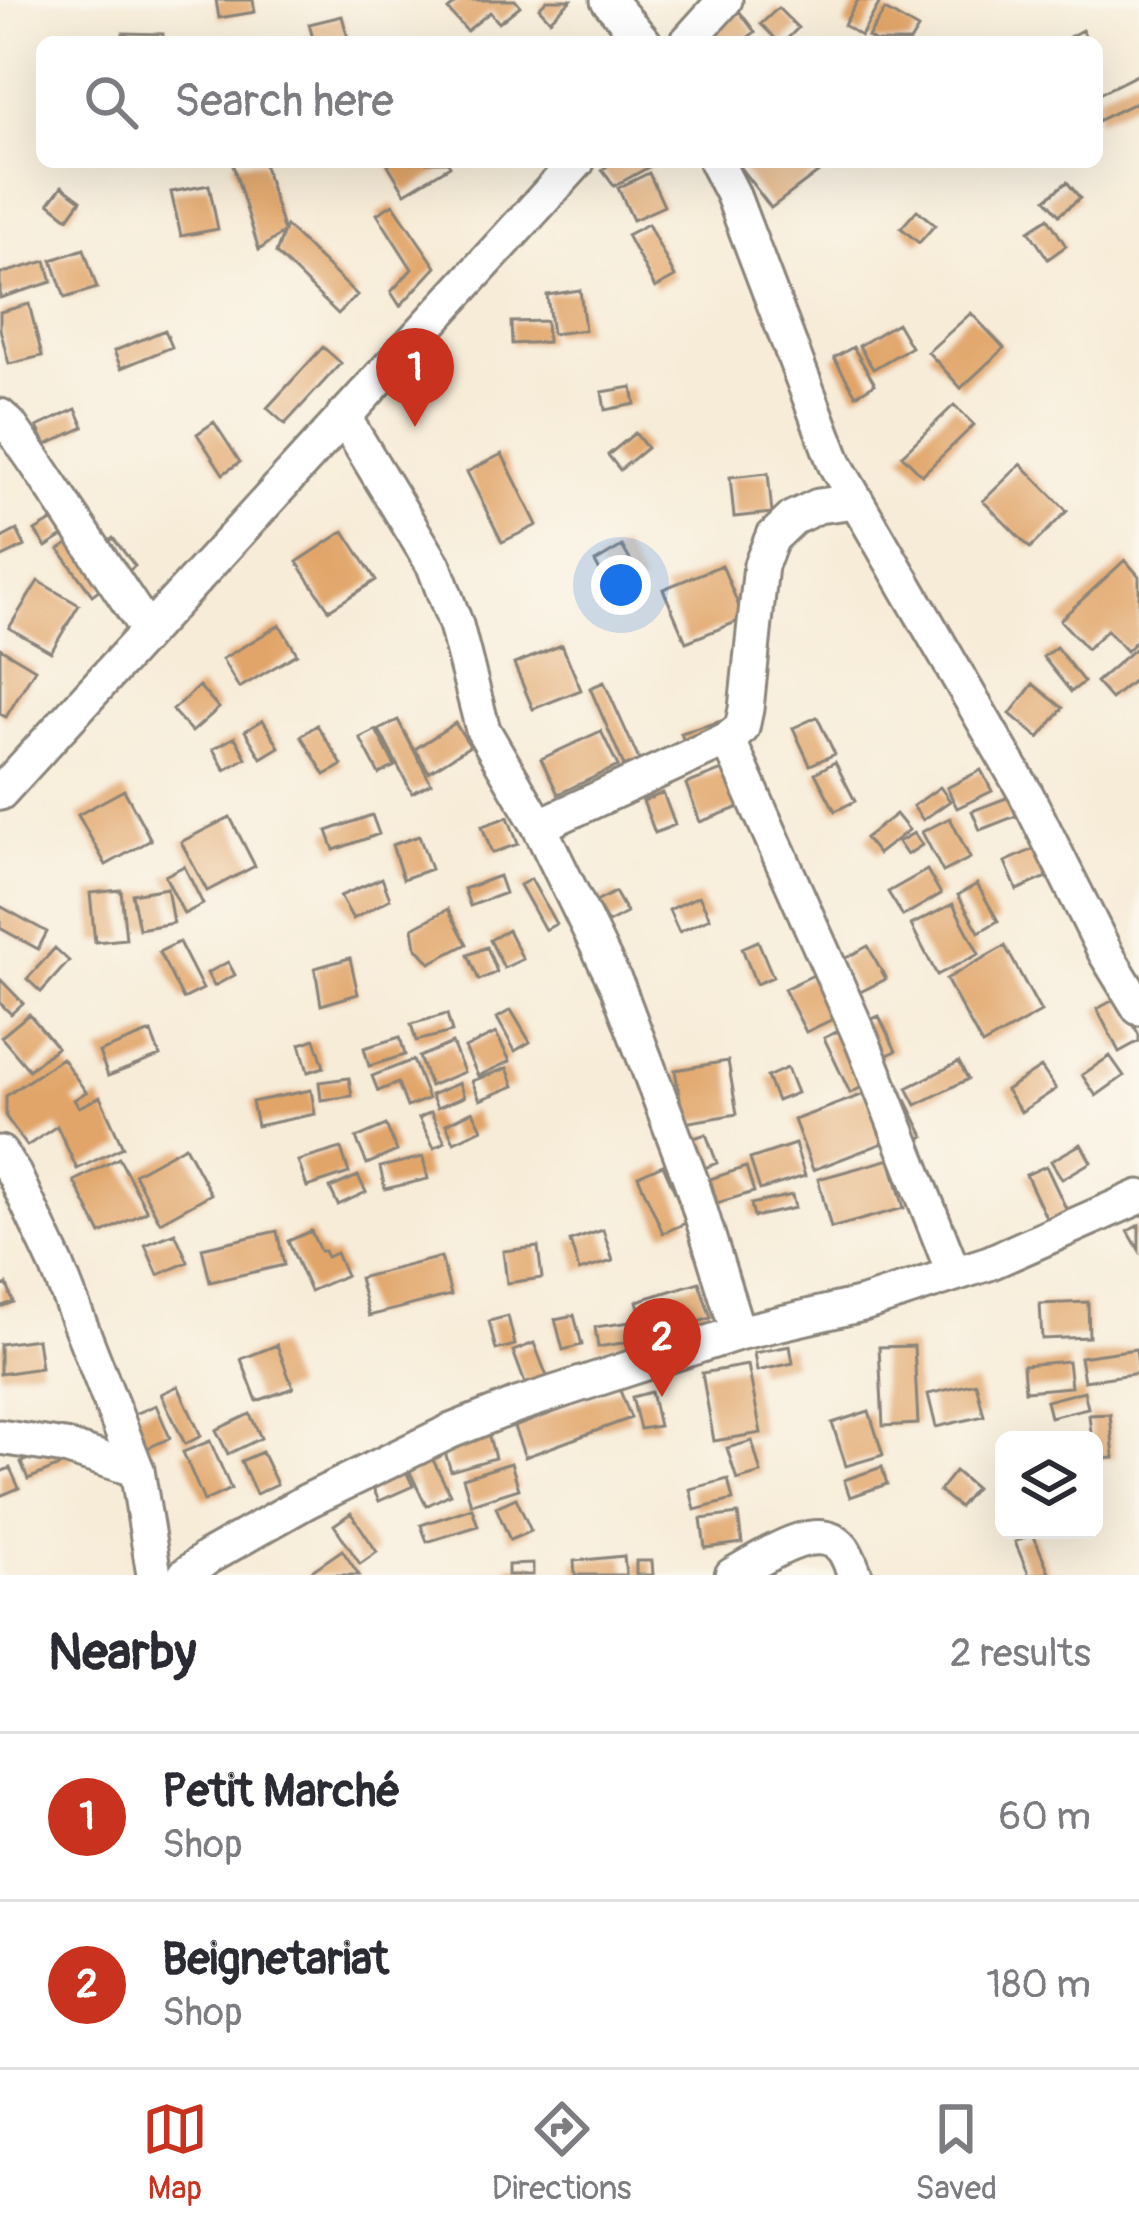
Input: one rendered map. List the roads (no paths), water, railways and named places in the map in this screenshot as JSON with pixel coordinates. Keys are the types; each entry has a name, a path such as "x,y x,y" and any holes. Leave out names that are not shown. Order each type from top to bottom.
{"street":[{"path":"608,0 639,36"},
{"path":"692,36 725,0"},
{"path":"0,793 571,168"},
{"path":"719,168 835,464 1026,794 1106,954 1139,1008"},
{"path":"0,416 148,631"},
{"path":"343,416 434,566 456,625 483,730 538,826 618,988 691,1181 738,1333"},
{"path":"538,826 728,739 742,728 761,565 772,538 793,518 818,506 856,501"},
{"path":"728,739 863,1043 954,1274"},
{"path":"0,1153 57,1266 137,1470 154,1575"},
{"path":"185,1575 307,1501 451,1431 738,1333 863,1304 954,1274 1139,1197"},
{"path":"0,1437 64,1447 137,1470"},
{"path":"732,1575 804,1537 826,1538 842,1547 855,1575"}],"place":[{"name":"Petit Marché","path":"415,427"},
{"name":"Beignetariat","path":"662,1397"}]}
